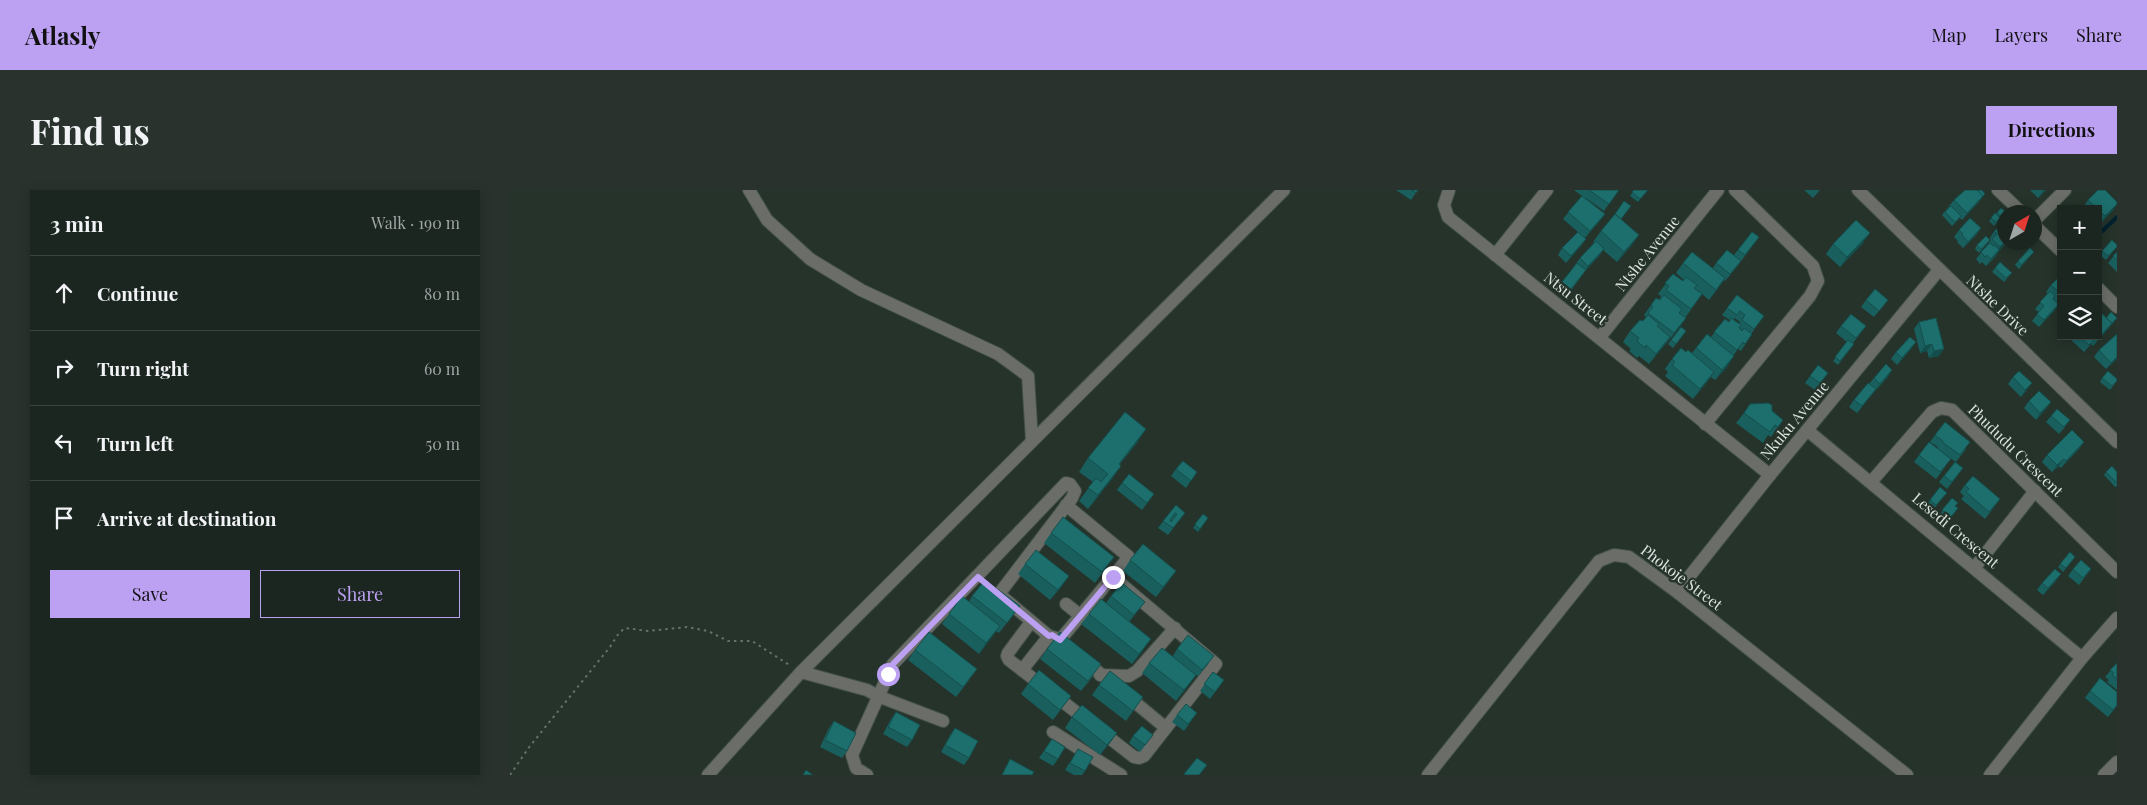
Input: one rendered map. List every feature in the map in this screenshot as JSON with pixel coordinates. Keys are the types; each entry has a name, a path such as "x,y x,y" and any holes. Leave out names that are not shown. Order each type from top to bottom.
{"street":[{"path":"749,190 767,220 810,259 861,290 998,354 1028,376 1032,441"},
{"path":"708,775 801,672 1284,190"},
{"name":"Ntsu Street","path":"1449,190 1444,205 1448,217 1770,475"},
{"path":"1494,255 1547,190"},
{"name":"Ntshe Avenue","path":"1600,337 1718,190"},
{"path":"1705,424 1810,296 1818,281 1813,266 1735,190"},
{"name":"Ntshe Drive","path":"1858,190 2117,442"},
{"path":"1998,190 2014,205"},
{"path":"2042,213 2065,190"},
{"path":"2042,233 2060,250"},
{"name":"Nkuku Avenue","path":"1677,592 1770,475 1939,270"},
{"path":"2102,292 2116,305"},
{"name":"Phududu Crescent","path":"1871,482 1932,412 1941,408 1952,410 2117,572"},
{"name":"Lesedi Crescent","path":"1807,430 1975,567 2082,658"},
{"path":"867,775 856,768 852,755 880,697 893,664 988,586 1038,544 1075,491 1070,484 1066,483 1021,531 988,586"},
{"path":"1975,567 2035,491"},
{"path":"1022,670 1062,643 1127,559 1128,555 1066,506"},
{"path":"1021,531 1038,544"},
{"name":"Phokoje Street","path":"1428,775 1599,561 1614,555 1629,557 1677,592 1907,775"},
{"path":"1031,622 1007,656 1022,670 1134,757 1144,756 1216,664 1113,577"},
{"path":"988,586 1031,622 1062,643 1166,728"},
{"path":"1066,604 1082,616"},
{"path":"1990,775 2082,658 2117,618"},
{"path":"1100,675 1129,676 1137,671 1175,628"},
{"path":"801,672 867,690 880,697 943,720"},
{"path":"1054,732 1121,775"},
{"path":"2104,775 2117,762"}],"path":[{"path":"510,775 530,746 610,647 618,633 625,628 648,631 687,627 708,631 728,641 752,641 801,672"}],"building":[{"path":"1589,190 1619,190 1609,204"},
{"path":"1634,190 1648,190 1640,199 1632,192"},
{"path":"1965,190 1977,190 1983,196 1967,213 1954,200"},
{"path":"1982,190 1985,194 1983,196 1978,191"},
{"path":"2098,190 2105,190 2117,204 2105,216 2102,213 2102,205 2093,205 2088,200"},
{"path":"1582,196 1605,214 1590,231 1568,212"},
{"path":"1624,201 1631,206 1621,219 1615,214"},
{"path":"1951,206 1961,216 1955,222 1945,212"},
{"path":"1995,213 1997,221 1996,222 1991,218"},
{"path":"1615,214 1639,235 1624,252 1601,231"},
{"path":"1970,218 1981,228 1968,242 1959,230"},
{"path":"1856,220 1870,233 1847,257 1833,244"},
{"path":"1578,232 1586,239 1571,256 1562,248"},
{"path":"1752,232 1759,237 1745,255 1738,250"},
{"path":"1997,234 1997,244 1992,239"},
{"path":"1986,236 1990,240 1981,249 1977,245"},
{"path":"2112,240 2117,245 2108,256 2102,251"},
{"path":"1596,241 1604,249 1588,266 1580,258"},
{"path":"1990,243 1999,250 1991,259 1987,255 1985,257 1981,252"},
{"path":"1727,250 1741,261 1730,274 1716,263"},
{"path":"2028,250 2034,252 2021,265 2018,261"},
{"path":"1692,252 1725,278 1716,290 1683,263"},
{"path":"2117,252 2117,260 2113,256"},
{"path":"2000,262 2012,273 2006,278 1995,268"},
{"path":"1577,263 1586,270 1571,289 1562,282"},
{"path":"1673,274 1683,281 1686,277 1697,285 1694,288 1702,294 1691,309 1666,290 1669,286 1665,283"},
{"path":"2057,279 2057,290 2051,285"},
{"path":"1875,289 1888,300 1879,311 1866,300"},
{"path":"2050,291 2055,296 2053,299 2057,302 2057,306 2044,320 2037,314 2044,306 2040,302"},
{"path":"1664,295 1682,309 1679,313 1686,318 1674,333 1648,313 1653,307 1651,305 1656,298 1660,300"},
{"path":"1737,295 1764,316 1754,329 1742,320 1745,315 1740,311 1737,315 1727,308"},
{"path":"2111,312 2117,318 2112,323 2106,318"},
{"path":"1851,314 1866,326 1856,338 1841,326"},
{"path":"2102,314 2112,323 2102,334"},
{"path":"1648,315 1670,337 1656,354 1646,345 1645,348 1637,341 1639,338 1630,331 1640,320 1643,321"},
{"path":"1731,318 1741,325 1739,328 1742,331 1744,328 1752,334 1745,344 1743,342 1737,350 1714,332 1725,319 1729,322"},
{"path":"1936,318 1944,349 1934,351 1932,344 1925,346 1919,322"},
{"path":"1681,327 1686,331 1676,344 1671,340"},
{"path":"1707,334 1734,356 1722,370 1696,348"},
{"path":"2117,334 2117,357 2111,363 2099,350"},
{"path":"1910,337 1916,342 1902,358 1896,352"},
{"path":"1848,340 1854,344 1840,361 1835,357"},
{"path":"2083,340 2094,340 2089,345"},
{"path":"1681,348 1686,352 1688,350 1714,372 1700,389 1672,365 1675,362 1672,359"},
{"path":"1886,364 1892,370 1880,384 1874,378"},
{"path":"1818,365 1828,373 1820,383 1810,376"},
{"path":"2019,371 2032,383 2025,390 2013,377"},
{"path":"2108,371 2117,379 2112,386 2102,378"},
{"path":"1868,383 1876,389 1862,406 1854,400"},
{"path":"2039,391 2051,402 2040,413 2029,401"},
{"path":"1768,403 1772,405 1772,411 1783,420 1778,427 1775,425 1770,432 1744,413 1750,404"},
{"path":"2057,409 2070,420 2064,427 2051,416"},
{"path":"1125,412 1146,429 1119,464 1121,466 1098,495 1088,488 1096,478 1101,482 1108,474 1088,458"},
{"path":"1945,422 1970,442 1960,455 1935,435"},
{"path":"2072,430 2084,442 2066,461 2064,459 2057,465 2047,455"},
{"path":"1929,442 1951,459 1940,472 1919,455"},
{"path":"1183,461 1197,472 1191,481 1176,469"},
{"path":"1955,462 1963,468 1952,482 1944,476"},
{"path":"2112,466 2117,472 2117,483 2106,472"},
{"path":"1129,474 1154,494 1147,503 1122,483"},
{"path":"1973,476 2000,499 1989,512 1966,492 1969,489 1965,485"},
{"path":"1940,487 1947,493 1936,505 1930,500"},
{"path":"1952,498 1958,503 1955,506 1958,508 1951,517 1942,510"},
{"path":"1176,505 1185,513 1173,528 1163,521","holes":["1175,513 1177,514 1171,522 1170,520"]},
{"path":"1203,514 1208,518 1200,529 1195,524"},
{"path":"1063,517 1114,557 1102,572 1051,533"},
{"path":"1143,544 1176,571 1163,587 1130,560"},
{"path":"1036,550 1069,576 1058,590 1025,564"},
{"path":"2070,552 2075,557 2066,568 2060,564"},
{"path":"2081,560 2091,569 2083,578 2073,569"},
{"path":"2055,569 2061,574 2048,588 2042,583"},
{"path":"985,580 1020,606 1007,623 972,596"},
{"path":"1122,583 1145,602 1134,615 1111,596"},
{"path":"962,596 1000,626 986,643 949,614"},
{"path":"1101,599 1151,639 1139,654 1089,614"},
{"path":"929,632 977,669 963,687 915,650"},
{"path":"1060,632 1101,664 1088,681 1047,649"},
{"path":"1188,635 1214,656 1202,670 1177,649"},
{"path":"1162,648 1196,675 1184,690 1149,663"},
{"path":"2117,663 2117,679 2110,670"},
{"path":"1039,670 1071,696 1060,710 1028,684"},
{"path":"1110,671 1143,697 1133,711 1099,685"},
{"path":"1213,672 1224,680 1215,692 1204,684"},
{"path":"2100,678 2117,692 2117,705 2113,710 2090,691"},
{"path":"1186,704 1197,713 1188,724 1177,715"},
{"path":"1082,705 1117,733 1107,745 1072,717"},
{"path":"896,712 920,725 912,740 888,727"},
{"path":"834,721 856,733 847,751 825,740"},
{"path":"1142,726 1153,735 1145,745 1133,736"},
{"path":"955,728 978,741 969,758 945,745"},
{"path":"1052,739 1065,747 1058,759 1044,751"},
{"path":"1078,749 1093,757 1085,771 1070,763"},
{"path":"1197,758 1207,765 1199,775 1184,774"},
{"path":"1010,759 1034,772 1032,775 1002,775"},
{"path":"806,770 813,775 803,775"}],"waterway":[{"path":"2102,231 2117,217"}],"route":[{"path":"888,674 893,664 978,577 1049,636 1052,635 1060,640 1113,577"}]}
